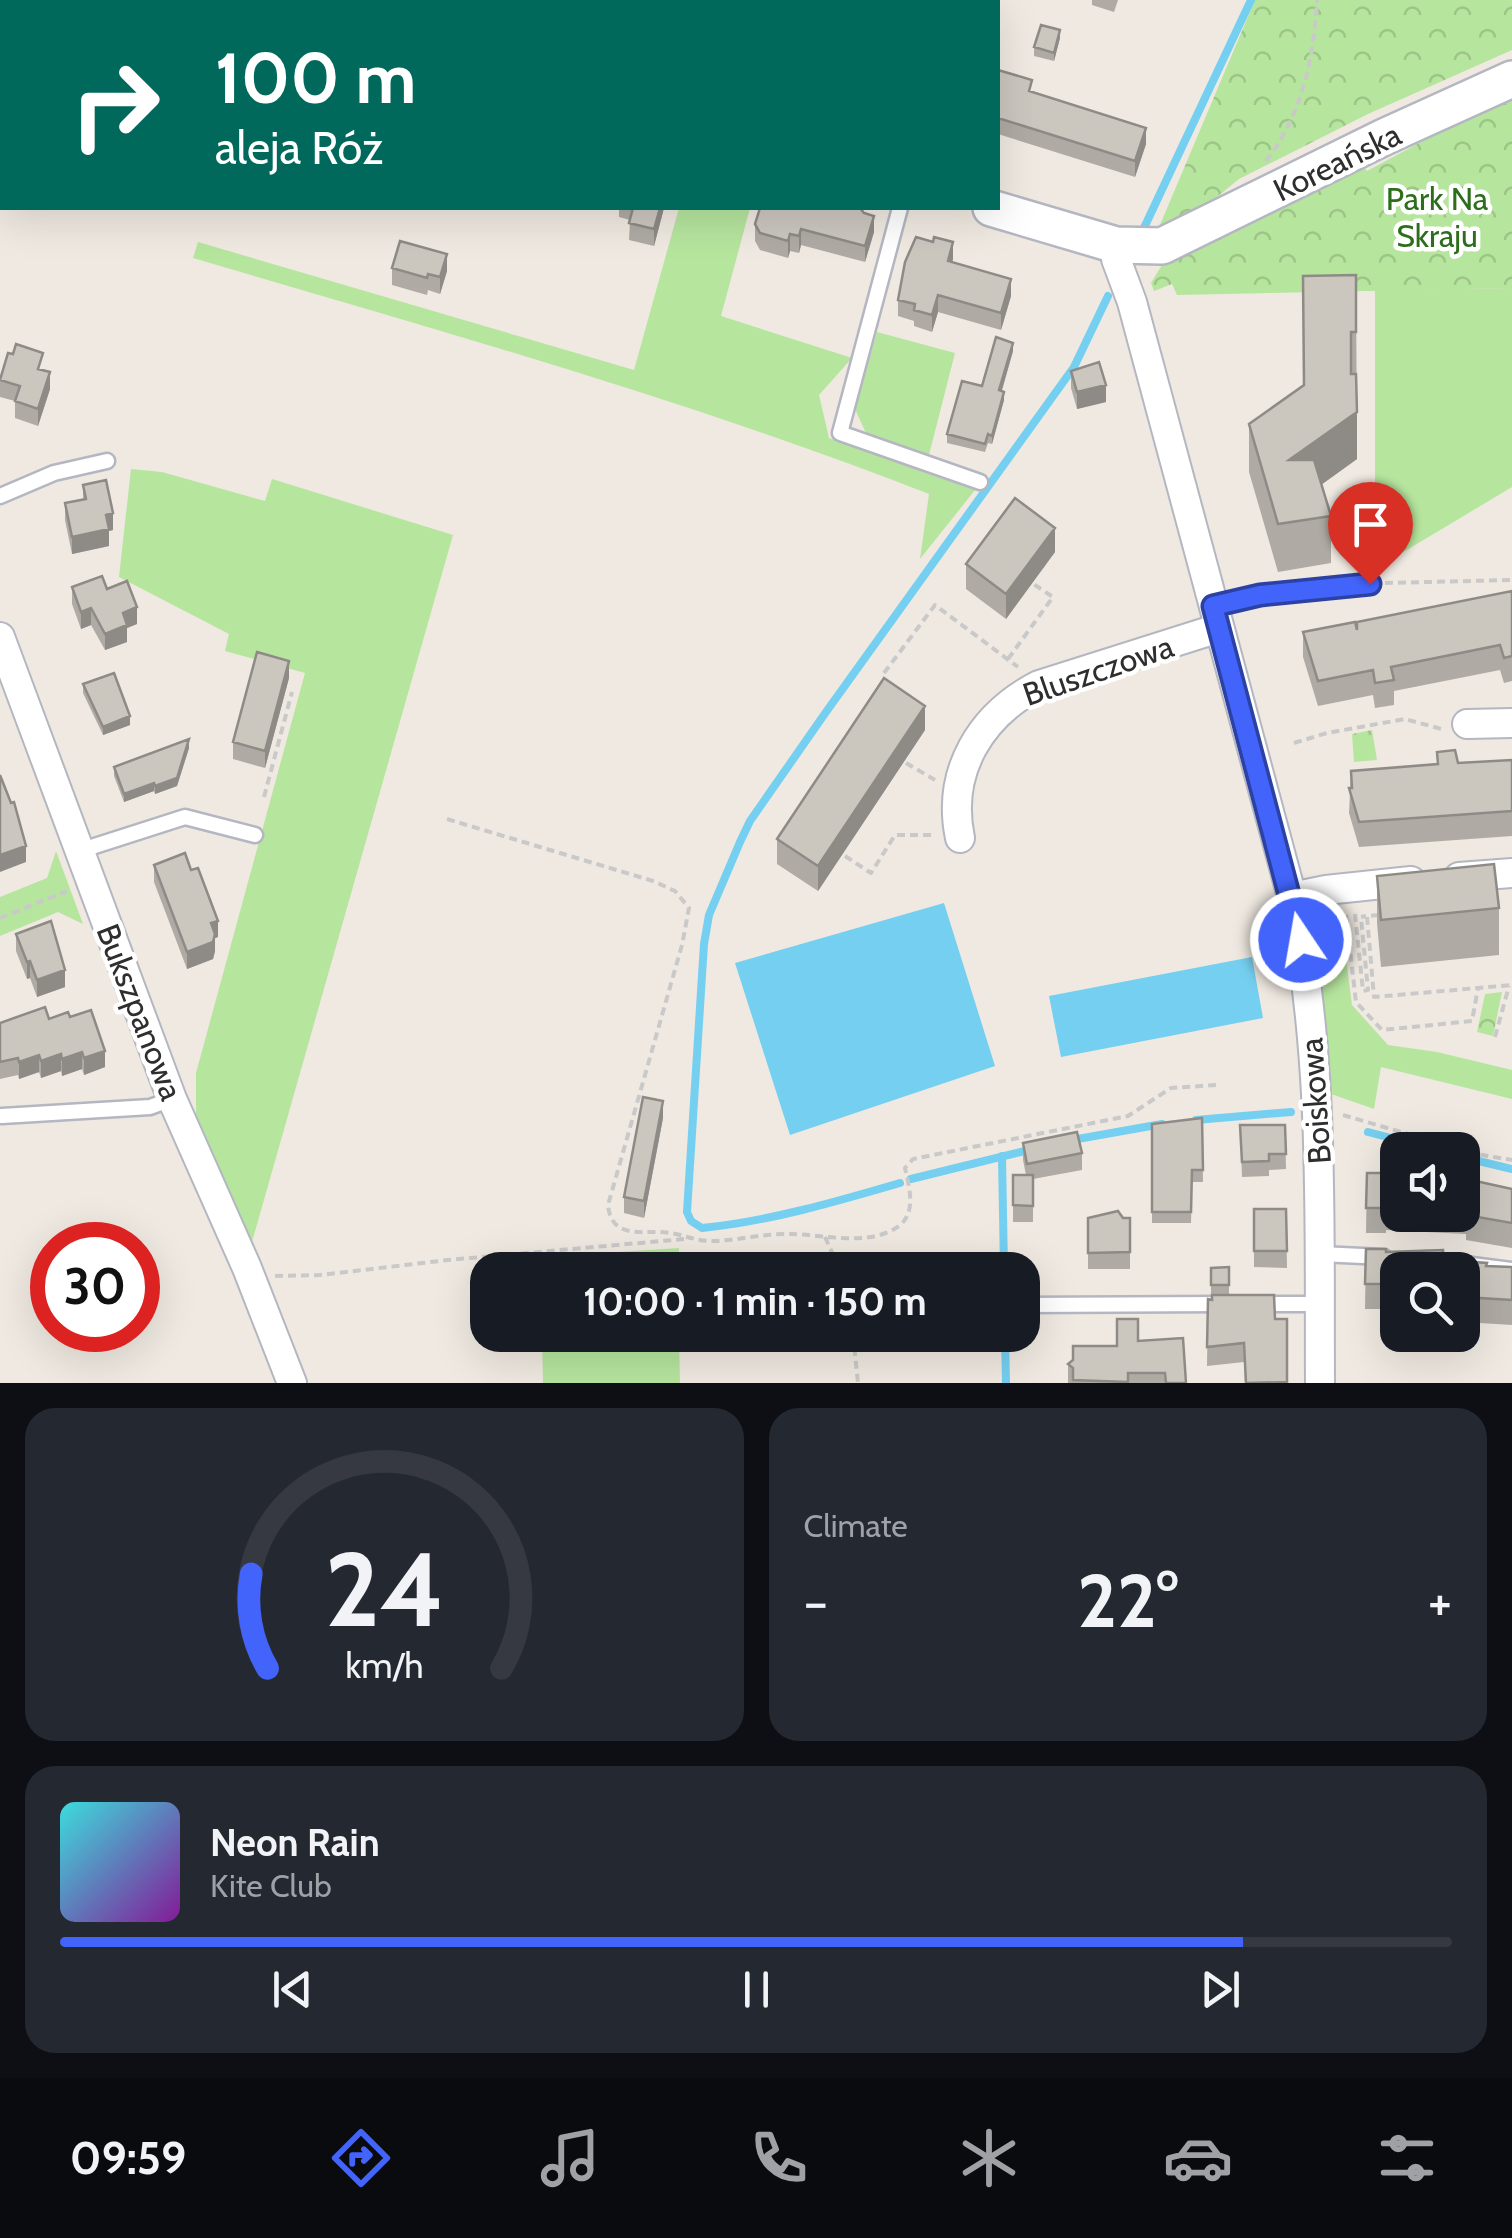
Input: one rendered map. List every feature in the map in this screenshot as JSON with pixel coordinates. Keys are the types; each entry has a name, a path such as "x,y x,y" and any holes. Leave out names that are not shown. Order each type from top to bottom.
{"street":[{"name":"Koreańska","path":"1116,246 1162,246 1384,137 1512,80"},
{"path":"998,210 1116,246"},
{"name":"Boiskowa","path":"1116,246 1116,259 1132,302 1301,940 1318,1112 1320,1383"},
{"name":"Bluszczowa","path":"953,836 960,782 974,744 986,725 1011,700 1039,685 1216,617"},
{"name":"Bukszpanowa","path":"0,637 172,1099 247,1268 292,1383"},
{"path":"1467,724 1512,723"},
{"path":"1292,897 1343,888 1512,873"}],"lane":[{"path":"899,210 840,433 980,482"},
{"path":"0,496 54,473 107,461"},
{"path":"1216,617 1260,595 1370,584"},
{"path":"78,852 185,817 255,835"},
{"path":"2,1116 150,1107 172,1099"},
{"path":"1320,1254 1380,1257"},
{"path":"1480,1264 1512,1270"},
{"path":"1040,1306 1320,1304"}],"path":[{"path":"1264,165 1295,116 1315,40 1317,0"},
{"path":"1370,584 1512,580"},
{"path":"1008,659 1053,597 1032,583"},
{"path":"884,673 935,605 1026,673"},
{"path":"264,797 292,692"},
{"path":"1294,743 1394,720 1457,733 1465,730 1467,724"},
{"path":"906,763 932,780 960,782"},
{"path":"447,818 653,881 683,898 689,918 608,1205 609,1214 620,1228 673,1233 685,1239"},
{"path":"845,856 871,873 894,836 953,836"},
{"path":"0,918 90,882"},
{"path":"1343,888 1356,1002 1382,1030 1472,1021 1478,988"},
{"path":"1356,920 1363,990 1368,990 1361,917 1385,914"},
{"path":"1366,916 1374,997 1510,986 1495,1038"},
{"path":"247,1268 279,1277 320,1275 685,1239 712,1242 789,1234 865,1236 899,1226 908,1215 911,1204 904,1168 913,1159 1128,1116 1171,1088 1216,1085"},
{"path":"1318,1112 1337,1113 1476,1154 1512,1160"},
{"path":"825,1237 832,1252"},
{"path":"855,1352 858,1383"}],"shaded area":[{"path":"1374,494 1375,545 1346,546 1345,496"}],"green space":[{"name":"Park Na Skraju","path":"1255,0 1512,0 1512,50 1368,114 1239,179 1184,224 1157,232"},
{"name":"Park Na Skraju","path":"1512,89 1512,288 1177,295 1172,284 1154,291 1151,283 1165,260 1358,159 1367,171 1449,127 1469,107"},
{"path":"678,210 749,210 721,316 852,358 819,395 829,438 975,490 920,559 929,494 656,397 193,258 198,242 634,370"},
{"path":"1512,288 1512,487 1375,569 1375,290"},
{"path":"877,332 955,353 929,455 866,433 855,409"},
{"path":"131,469 162,472 265,501 272,479 453,535 248,1256 196,1121 196,1073 305,673 225,651 229,634 119,577"},
{"path":"1372,730 1377,760 1354,762 1352,734"},
{"path":"56,851 83,924 58,912 0,936 0,897 47,878"},
{"path":"1339,904 1352,1005 1388,1045 1512,1070 1512,1099 1381,1067 1374,1109 1331,1094 1317,919 1328,905"},
{"path":"1502,992 1493,1036 1477,1032 1485,994"},
{"path":"679,1248 679,1252 618,1252"},
{"path":"542,1352 679,1352 680,1383 543,1383"}],"water":[{"path":"944,903 995,1066 790,1135 735,963"},
{"path":"1252,957 1263,1018 1061,1057 1049,996"}],"building":[{"path":"1041,25 1060,30 1054,53 1034,47"},
{"path":"1000,71 1032,80 1029,91 1146,128 1135,161 1000,119"},
{"path":"632,210 659,210 654,229 629,223"},
{"path":"759,210 862,210 874,216 865,246 801,229 799,236 790,234 788,241 760,233 755,224"},
{"path":"916,237 953,242 948,261 1011,279 1001,313 938,295 932,315 914,310 915,304 898,300 905,262"},
{"path":"400,241 447,254 440,277 428,274 427,278 392,268"},
{"path":"1356,275 1351,374 1356,374 1357,412 1289,460 1314,460 1331,516 1278,524 1249,424 1304,385 1303,276"},
{"path":"996,337 1013,343 999,390 1004,392 992,436 988,434 985,444 947,434 962,381 982,386"},
{"path":"16,344 43,353 38,369 50,372 38,409 15,401 20,386 0,380 8,353 13,354"},
{"path":"1099,362 1106,385 1077,392 1071,371"},
{"path":"106,480 113,513 106,515 109,529 72,537 65,503 86,499 83,485"},
{"path":"1015,498 1055,528 1006,594 966,564"},
{"path":"102,576 107,589 127,581 137,607 123,613 127,625 105,634 91,608 81,612 72,587"},
{"path":"1512,591 1512,656 1504,658 1500,645 1391,667 1394,680 1375,683 1373,670 1318,681 1303,632 1355,622 1357,630 1357,622"},
{"path":"257,652 289,661 265,751 233,742"},
{"path":"114,673 130,716 103,727 83,684"},
{"path":"884,678 925,706 818,866 777,839"},
{"path":"189,739 177,778 124,794 114,767"},
{"path":"1455,750 1458,763 1512,760 1512,811 1359,822 1349,788 1351,771 1438,764 1437,752"},
{"path":"0,775 11,803 14,802 26,846 0,855"},
{"path":"185,853 191,870 198,868 218,921 211,923 213,942 187,952 154,865"},
{"path":"1494,864 1499,908 1381,920 1377,876"},
{"path":"51,921 65,970 37,980 16,934"},
{"path":"45,1007 49,1019 91,1010 105,1051 84,1058 82,1052 62,1059 61,1054 41,1061 39,1055 19,1062 18,1058 0,1062 0,1023"},
{"path":"643,1097 663,1101 644,1201 624,1197"},
{"path":"1202,1118 1203,1170 1192,1170 1191,1212 1152,1212 1152,1124"},
{"path":"1240,1125 1285,1125 1286,1154 1269,1154 1269,1161 1242,1162"},
{"path":"1077,1132 1082,1153 1027,1164 1023,1143"},
{"path":"1367,1173 1380,1173 1380,1208 1366,1208"},
{"path":"1013,1175 1033,1175 1033,1206 1013,1205"},
{"path":"1480,1182 1512,1189 1512,1223 1480,1217"},
{"path":"1254,1209 1286,1209 1287,1251 1254,1251"},
{"path":"1118,1211 1123,1218 1130,1218 1130,1252 1088,1253 1088,1218"},
{"path":"1366,1249 1386,1249 1380,1252 1380,1284 1365,1284"},
{"path":"1480,1263 1512,1267 1512,1300 1480,1298"},
{"path":"1229,1267 1229,1285 1211,1285 1211,1268"},
{"path":"1212,1295 1274,1295 1275,1319 1287,1319 1287,1382 1246,1383 1244,1343 1207,1347 1208,1299 1212,1300"},
{"path":"1117,1319 1138,1319 1138,1341 1183,1338 1186,1383 1166,1383 1165,1373 1128,1373 1128,1382 1073,1380 1073,1368 1068,1364 1073,1360 1073,1346 1117,1346"}],"waterway":[{"path":"1143,230 1251,0"},
{"path":"900,1183 752,1221 702,1228 691,1221 687,1212 709,915 750,821 1074,367 1108,296"},
{"path":"1196,1120 1291,1112"},
{"path":"1072,1140 1162,1124"},
{"path":"1368,1132 1380,1135"},
{"path":"911,1179 1029,1150"},
{"path":"1002,1156 1004,1252"},
{"path":"1480,1161 1512,1169"},
{"path":"1005,1352 1006,1383"}],"route":[{"path":"1301,940 1213,606 1260,595 1370,584"}]}
